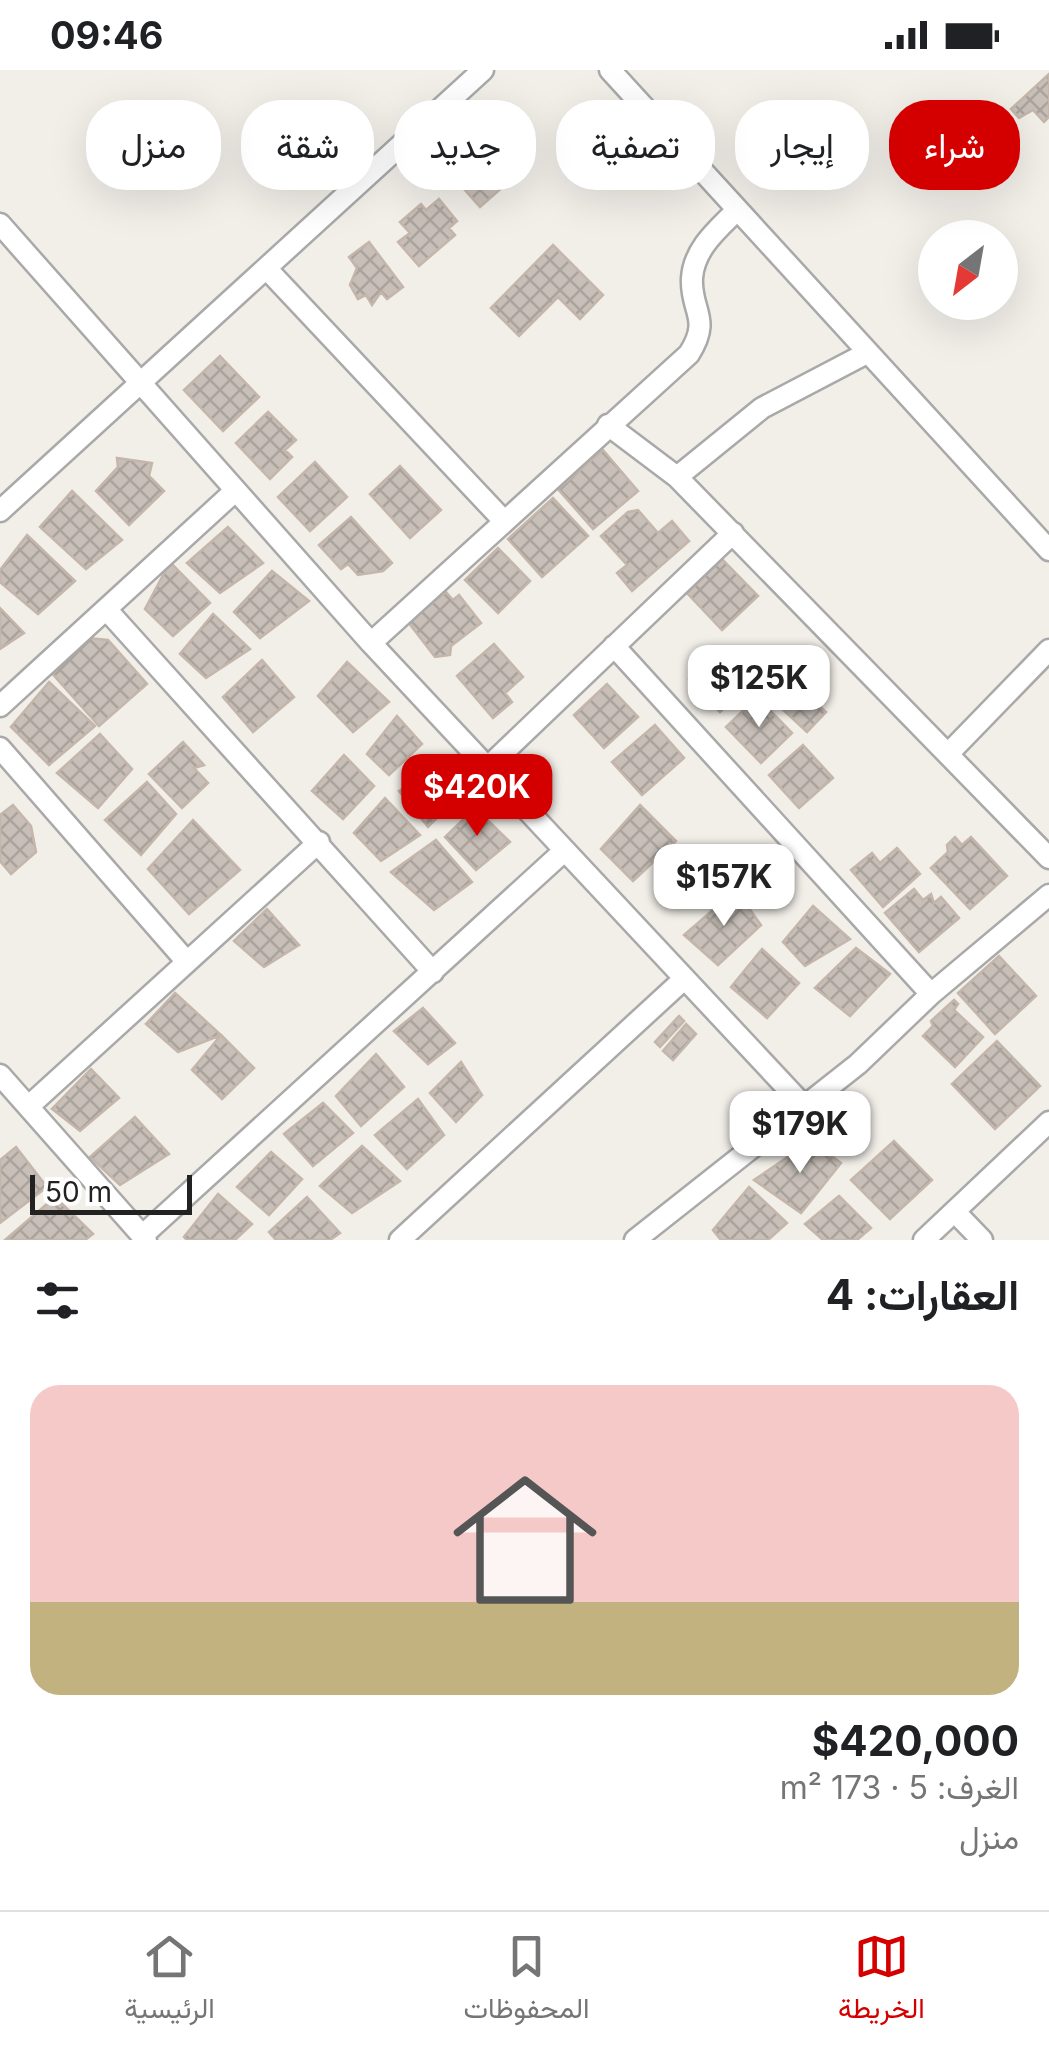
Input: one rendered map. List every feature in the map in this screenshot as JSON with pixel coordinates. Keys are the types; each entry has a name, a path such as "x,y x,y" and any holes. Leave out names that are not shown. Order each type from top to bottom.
{"street":[{"path":"0,510 484,70"},
{"path":"610,70 735,212 1049,550"},
{"path":"371,644 689,354 700,336 701,316 692,279 697,258 707,240 735,212"},
{"path":"0,224 371,644 804,1106"},
{"path":"266,268 503,520"},
{"path":"677,476 762,408 867,353"},
{"path":"608,426 677,476 1049,858"},
{"path":"0,706 235,491"},
{"path":"487,768 733,533"},
{"path":"106,608 433,972"},
{"path":"614,646 930,994"},
{"path":"949,752 1049,650"},
{"path":"0,748 187,962"},
{"path":"29,1106 319,842"},
{"path":"0,1075 144,1238 564,851"},
{"path":"635,1240 890,1038 930,994 1049,895"},
{"path":"400,1240 684,979"},
{"path":"924,1240 1049,1122"},
{"path":"955,1212 982,1240"}],"building":[{"path":"1049,74 1049,117 1044,122 1033,110 1020,117 1020,101"},
{"path":"465,190 499,190 480,207"},
{"path":"439,199 457,221 449,228 455,235 419,266 398,242 410,233 400,222 421,204 426,210"},
{"path":"369,242 403,287 387,299 381,292 372,305 366,295 358,299 350,285 357,268 349,257"},
{"path":"553,245 603,295 580,319 558,297 519,336 491,308"},
{"path":"220,356 259,397 223,431 184,390"},
{"path":"268,412 296,440 285,450 292,457 270,479 236,443"},
{"path":"603,450 638,491 593,529 558,489"},
{"path":"117,458 152,463 149,476 164,491 129,525 96,491 118,467"},
{"path":"315,462 347,497 310,531 278,497"},
{"path":"400,466 441,510 410,538 370,494"},
{"path":"72,491 122,540 86,569 40,527"},
{"path":"553,498 588,536 542,577 508,539"},
{"path":"638,510 658,533 672,521 689,541 632,591 617,573 627,565 601,536 628,512"},
{"path":"351,517 392,563 383,571 358,575 348,564 341,569 319,545"},
{"path":"228,527 263,563 220,593 187,563"},
{"path":"27,535 75,581 38,614 0,582 0,570"},
{"path":"498,548 530,581 498,613 465,580"},
{"path":"722,559 758,596 722,630 687,593"},
{"path":"170,562 210,603 173,636 145,609"},
{"path":"272,571 309,601 260,638 234,612"},
{"path":"446,592 453,600 459,595 481,623 451,646 450,655 435,657 408,622"},
{"path":"0,608 24,633 0,649"},
{"path":"213,614 250,649 206,678 180,654"},
{"path":"88,638 108,640 147,684 99,726 50,671"},
{"path":"494,644 523,677 505,693 512,702 493,718 457,676"},
{"path":"719,651 750,684 720,712 689,679"},
{"path":"803,658 817,678 779,705 765,685"},
{"path":"262,660 294,697 253,732 223,697"},
{"path":"347,662 389,702 353,732 318,696"},
{"path":"49,682 95,726 49,765 11,727"},
{"path":"607,684 638,717 604,748 574,715"},
{"path":"799,687 826,712 807,732 780,707"},
{"path":"757,697 792,733 761,763 726,727"},
{"path":"397,716 422,744 389,775 367,754"},
{"path":"655,725 684,758 642,795 612,762"},
{"path":"100,734 132,769 98,808 57,773"},
{"path":"183,742 204,765 194,768 208,783 182,808 149,774"},
{"path":"803,745 833,778 799,808 769,775"},
{"path":"344,755 374,786 343,819 312,791"},
{"path":"441,765 465,790 428,827 399,791"},
{"path":"147,782 176,814 141,855 105,820"},
{"path":"385,798 420,835 381,861 354,833"},
{"path":"13,805 31,826 36,852 11,874 0,861 0,815"},
{"path":"640,805 676,841 633,881 601,849"},
{"path":"475,808 510,842 476,870 445,837"},
{"path":"193,820 240,870 189,914 148,869"},
{"path":"955,837 962,845 971,837 1007,876 970,909 931,868 948,852 947,845"},
{"path":"436,840 472,882 434,910 391,872"},
{"path":"897,848 920,874 883,907 851,870 872,853 880,863"},
{"path":"914,889 923,900 931,894 934,903 941,897 959,918 919,952 885,913"},
{"path":"736,890 761,925 718,965 684,935"},
{"path":"813,906 850,939 805,966 783,942"},
{"path":"267,909 299,945 264,967 234,941"},
{"path":"856,948 890,974 850,1016 815,988"},
{"path":"762,949 799,983 767,1018 731,987"},
{"path":"999,956 1036,996 995,1034 958,993"},
{"path":"175,993 221,1035 178,1052 146,1024"},
{"path":"954,1000 958,1004 954,1010 983,1037 955,1067 923,1036 933,1026 931,1021"},
{"path":"423,1008 455,1043 428,1064 394,1031"},
{"path":"679,1016 684,1021 660,1047 655,1042"},
{"path":"686,1024 696,1034 673,1060 663,1051"},
{"path":"221,1035 254,1068 222,1099 192,1070"},
{"path":"997,1041 1040,1086 995,1129 952,1084"},
{"path":"376,1054 404,1087 361,1126 336,1096"},
{"path":"461,1062 482,1095 456,1122 430,1093"},
{"path":"91,1069 119,1098 80,1131 52,1109"},
{"path":"418,1099 444,1135 407,1169 375,1135"},
{"path":"323,1103 353,1133 313,1166 284,1134"},
{"path":"135,1117 169,1154 120,1185 90,1157"},
{"path":"811,1141 841,1163 801,1213 754,1180"},
{"path":"894,1141 932,1180 890,1219 851,1180"},
{"path":"362,1146 400,1181 352,1213 320,1186"},
{"path":"16,1147 47,1187 0,1223 0,1160"},
{"path":"271,1152 302,1179 269,1215 237,1187"},
{"path":"749,1187 787,1223 768,1240 721,1240 713,1230"},
{"path":"218,1194 252,1224 235,1240 187,1240 184,1237"},
{"path":"839,1196 871,1228 857,1240 823,1240 805,1224"},
{"path":"55,1197 93,1234 85,1240 5,1240"},
{"path":"307,1197 340,1233 330,1240 276,1240 269,1232"}]}
